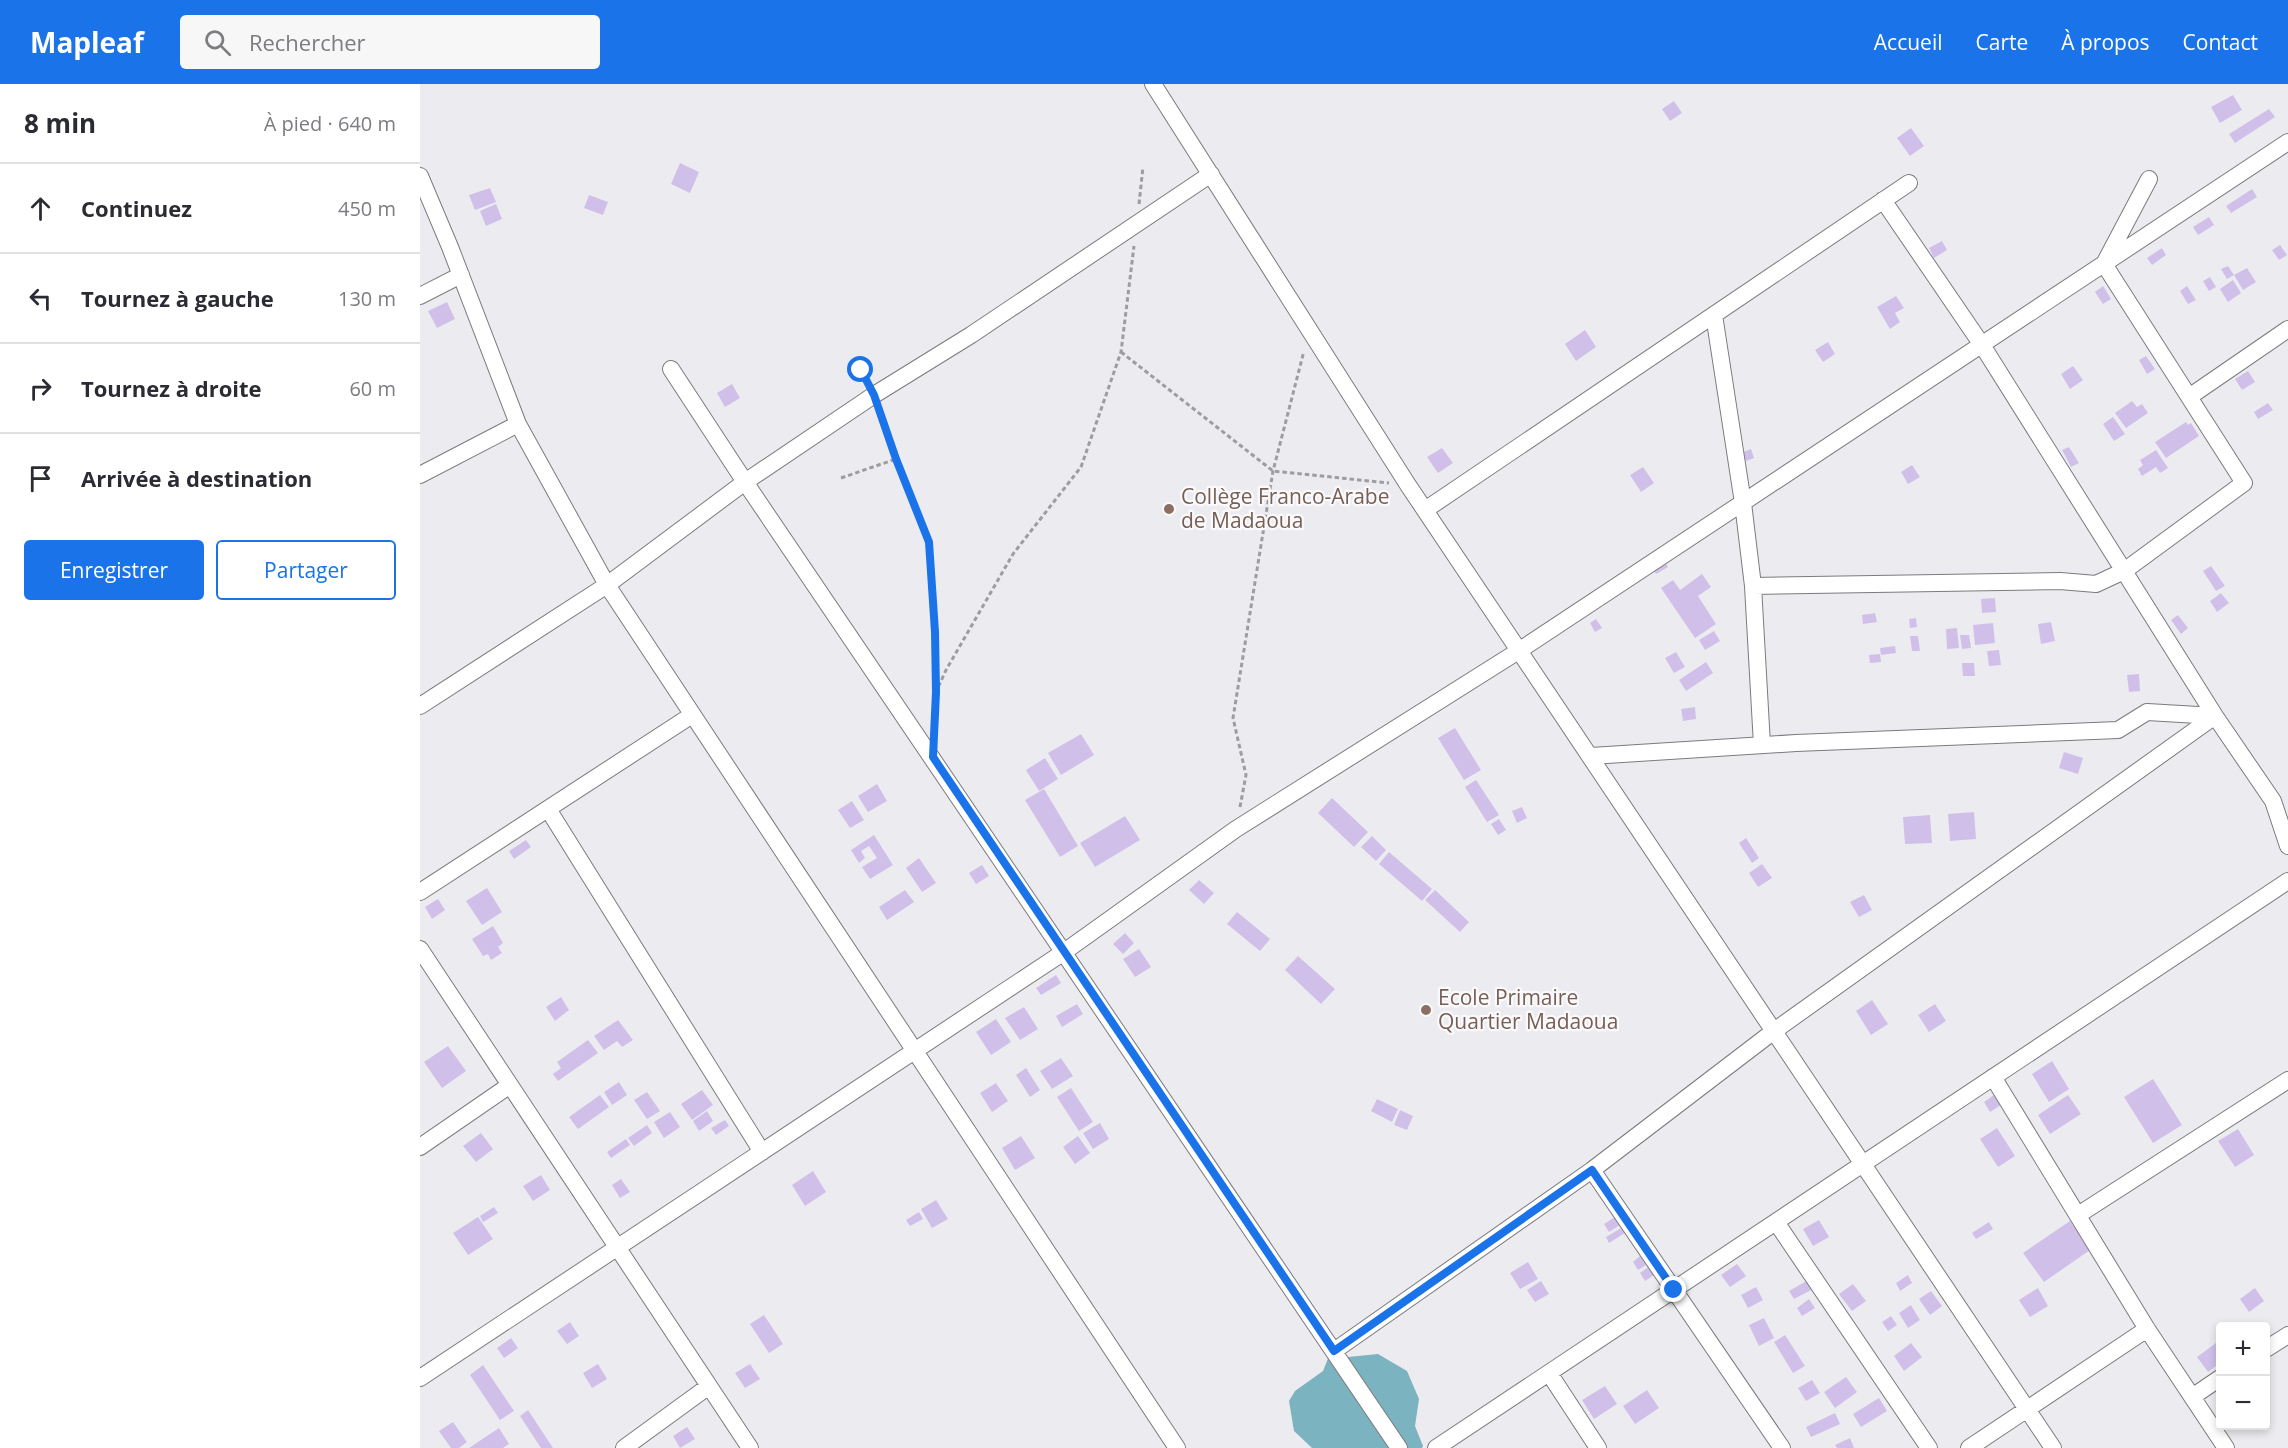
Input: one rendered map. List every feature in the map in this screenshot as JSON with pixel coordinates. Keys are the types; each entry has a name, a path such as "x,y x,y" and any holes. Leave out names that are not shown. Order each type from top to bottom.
{"street":[{"path":"1153,84 1408,485 2053,1448"},
{"path":"420,1378 1064,952 1236,829 1520,650 2288,142"},
{"path":"420,706 607,585 745,482 874,395 971,335 1211,174"},
{"path":"420,176 518,424 607,585 1177,1448"},
{"path":"2104,264 2149,179"},
{"path":"1425,510 1909,183"},
{"path":"1883,200 1982,345 2216,716 2273,801 2288,846"},
{"path":"1753,586 2060,581 2096,584 2124,571 2244,483 2104,264"},
{"path":"420,296 461,275"},
{"path":"1714,315 1743,502 1753,586 1762,745"},
{"path":"2189,397 2288,329"},
{"path":"671,369 745,482 1399,1448"},
{"path":"420,475 518,424"},
{"path":"1591,756 1762,745 2118,730 2147,712 2216,716"},
{"path":"420,892 692,715"},
{"path":"1334,1351 1592,1170 1774,1031 2216,716"},
{"path":"548,809 762,1152"},
{"path":"1436,1448 2288,881"},
{"path":"420,949 750,1448"},
{"path":"1993,1077 2147,1329 2226,1448"},
{"path":"2078,1215 2288,1080"},
{"path":"420,1147 510,1085"},
{"path":"1592,1170 1782,1448"},
{"path":"1776,1222 1929,1448"},
{"path":"1969,1448 2147,1329"},
{"path":"2270,1346 2288,1335"},
{"path":"1549,1373 1598,1448"},
{"path":"2192,1397 2216,1381"},
{"path":"624,1448 708,1386"}],"path":[{"path":"936,692 946,670 1013,554 1081,467 1121,351 1143,167"},
{"path":"1236,829 1246,775 1233,718 1273,471 1309,330"},
{"path":"1121,351 1273,471 1408,485"},
{"path":"861,370 874,395 896,459 929,542 935,632 936,692 933,757"},
{"path":"841,477 896,459"}],"water":[{"path":"1378,1354 1407,1371 1419,1399 1415,1426 1422,1448 1312,1448 1294,1431 1289,1401 1295,1391 1323,1371 1329,1356 1338,1358"}],"building":[{"path":"2233,95 2242,110 2220,123 2211,107"},
{"path":"1674,101 1682,113 1670,121 1662,109"},
{"path":"2269,109 2275,117 2235,143 2229,134"},
{"path":"1911,128 1924,146 1910,156 1897,138"},
{"path":"680,163 699,172 690,193 671,184"},
{"path":"490,188 496,202 475,210 469,195"},
{"path":"2252,189 2257,197 2231,213 2226,206"},
{"path":"589,195 608,202 603,215 584,208"},
{"path":"496,204 502,219 486,226 480,211"},
{"path":"2209,217 2214,225 2198,235 2193,227"},
{"path":"1942,241 1947,250 1934,258 1929,248"},
{"path":"2280,245 2287,255 2279,260 2272,250"},
{"path":"2162,248 2166,255 2152,265 2147,258"},
{"path":"2228,266 2234,275 2227,279 2221,269"},
{"path":"2247,268 2256,282 2243,290 2234,275"},
{"path":"2210,277 2216,287 2209,291 2203,281"},
{"path":"2233,280 2241,293 2228,302 2220,289"},
{"path":"2103,286 2111,299 2103,304 2095,292"},
{"path":"2187,286 2196,300 2188,304 2180,291"},
{"path":"1896,296 1904,308 1895,313 1900,322 1890,329 1877,307"},
{"path":"447,302 455,319 437,328 428,311"},
{"path":"1585,330 1596,347 1576,361 1565,344"},
{"path":"1828,342 1835,354 1823,362 1815,350"},
{"path":"2146,356 2155,369 2147,374 2139,360"},
{"path":"2073,366 2083,380 2070,389 2061,374"},
{"path":"2248,371 2255,382 2242,390 2235,379"},
{"path":"732,384 740,398 725,407 717,393"},
{"path":"2132,401 2137,407 2142,404 2148,413 2126,428 2115,413"},
{"path":"2268,403 2273,410 2258,419 2254,412"},
{"path":"2113,417 2125,434 2114,441 2103,424"},
{"path":"2186,422 2188,425 2191,423 2199,436 2166,458 2155,442"},
{"path":"2069,447 2079,463 2071,467 2062,450"},
{"path":"1442,448 1453,463 1438,473 1427,457"},
{"path":"1751,449 1754,458 1746,461 1743,452"},
{"path":"2156,450 2168,468 2160,473 2156,467 2142,476 2138,469 2143,465 2140,460"},
{"path":"1912,465 1920,477 1908,484 1901,472"},
{"path":"1643,467 1654,483 1641,492 1630,475"},
{"path":"1663,558 1668,567 1656,574 1651,566"},
{"path":"2211,566 2225,586 2216,591 2203,571"},
{"path":"1702,574 1711,587 1698,596 1716,624 1695,638 1661,588 1673,580 1680,590"},
{"path":"2221,593 2229,603 2217,612 2210,601"},
{"path":"1995,598 1996,612 1982,613 1981,599"},
{"path":"1875,613 1877,622 1863,624 1862,615"},
{"path":"2178,615 2188,628 2181,634 2171,620"},
{"path":"1916,618 1917,627 1910,628 1909,619"},
{"path":"1596,619 1602,628 1595,632 1590,623"},
{"path":"2051,622 2055,641 2041,644 2038,624"},
{"path":"1993,623 1995,643 1975,645 1973,625"},
{"path":"1957,628 1959,648 1947,649 1946,629"},
{"path":"1714,631 1720,641 1705,650 1699,640"},
{"path":"1960,635 1969,635 1971,648 1962,649"},
{"path":"1910,636 1918,636 1920,651 1912,651"},
{"path":"1895,646 1896,653 1881,655 1880,648"},
{"path":"1999,650 2001,665 1989,666 1987,651"},
{"path":"1676,652 1685,667 1674,673 1665,658"},
{"path":"1880,654 1881,662 1870,663 1869,655"},
{"path":"1706,662 1713,673 1686,691 1679,680"},
{"path":"1962,663 1974,663 1975,676 1963,676"},
{"path":"2139,674 2140,691 2129,692 2127,675"},
{"path":"1695,707 1696,719 1683,721 1681,709"},
{"path":"1455,728 1481,770 1464,780 1438,738"},
{"path":"1081,734 1094,755 1061,775 1048,753"},
{"path":"2064,752 2083,758 2078,774 2059,768"},
{"path":"1045,758 1058,779 1039,791 1026,770"},
{"path":"1476,780 1499,815 1487,822 1465,787"},
{"path":"877,784 887,801 868,812 858,796"},
{"path":"1044,789 1078,846 1060,857 1025,800"},
{"path":"1332,798 1368,832 1354,847 1318,813"},
{"path":"852,801 864,820 850,828 838,810"},
{"path":"1522,807 1527,818 1517,823 1512,811"},
{"path":"1974,812 1976,839 1950,841 1948,814"},
{"path":"1930,815 1932,843 1905,844 1903,817"},
{"path":"1125,816 1140,840 1095,867 1080,843"},
{"path":"1499,819 1506,830 1498,835 1491,824"},
{"path":"874,835 893,865 870,879 862,867 877,858 869,846 861,851 865,858 859,863 851,850"},
{"path":"1372,836 1386,850 1376,861 1361,847"},
{"path":"1746,838 1759,858 1752,863 1739,843"},
{"path":"526,840 531,847 514,859 509,851"},
{"path":"1389,852 1432,889 1422,901 1379,864"},
{"path":"919,858 936,883 922,892 906,868"},
{"path":"1762,864 1772,878 1758,887 1749,873"},
{"path":"982,865 989,876 976,884 969,873"},
{"path":"1199,880 1214,893 1204,904 1189,890"},
{"path":"487,888 502,912 482,925 466,901"},
{"path":"905,890 914,902 887,920 879,907"},
{"path":"1435,890 1469,922 1460,932 1425,900"},
{"path":"1864,895 1872,910 1859,917 1850,902"},
{"path":"438,899 445,910 432,919 425,907"},
{"path":"1237,912 1270,939 1260,951 1227,924"},
{"path":"493,926 503,943 498,947 502,953 491,960 488,954 483,956 472,939"},
{"path":"1125,933 1134,943 1123,954 1113,944"},
{"path":"1139,949 1151,967 1135,977 1123,959"},
{"path":"1298,956 1335,989 1321,1004 1285,970"},
{"path":"1056,975 1061,983 1041,995 1036,988"},
{"path":"561,997 569,1010 555,1021 546,1007"},
{"path":"1872,1000 1888,1024 1871,1035 1856,1011"},
{"path":"1077,1004 1083,1014 1062,1027 1056,1016"},
{"path":"1935,1004 1946,1021 1929,1032 1918,1015"},
{"path":"1024,1007 1038,1029 1020,1040 1005,1018"},
{"path":"996,1019 1011,1042 991,1055 976,1032"},
{"path":"618,1020 633,1040 622,1047 617,1041 604,1050 594,1036"},
{"path":"588,1040 598,1053 558,1081 553,1074 561,1068 557,1062"},
{"path":"448,1046 466,1071 442,1088 424,1062"},
{"path":"1061,1058 1073,1076 1052,1089 1040,1071"},
{"path":"2052,1061 2069,1089 2049,1102 2032,1074"},
{"path":"1026,1068 1040,1090 1030,1097 1016,1075"},
{"path":"2153,1079 2182,1125 2153,1143 2124,1097"},
{"path":"619,1082 627,1095 612,1105 604,1092"},
{"path":"996,1083 1008,1101 992,1112 980,1093"},
{"path":"1071,1088 1093,1122 1079,1131 1057,1097"},
{"path":"702,1090 713,1105 692,1120 681,1104"},
{"path":"647,1092 660,1111 647,1119 634,1100"},
{"path":"600,1095 609,1107 578,1129 569,1117"},
{"path":"1994,1095 2001,1105 1990,1112 1984,1102"},
{"path":"2068,1095 2081,1114 2050,1134 2038,1115"},
{"path":"1377,1099 1398,1109 1392,1122 1371,1111"},
{"path":"1400,1110 1413,1116 1407,1130 1394,1125"},
{"path":"707,1111 713,1121 699,1131 693,1121"},
{"path":"670,1112 680,1127 664,1138 654,1122"},
{"path":"725,1120 729,1126 716,1135 711,1128"},
{"path":"1100,1123 1109,1139 1093,1149 1083,1133"},
{"path":"647,1125 652,1133 634,1146 628,1138"},
{"path":"1997,1128 2015,1156 1998,1167 1980,1139"},
{"path":"2238,1129 2254,1155 2235,1167 2218,1141"},
{"path":"481,1133 493,1149 476,1162 463,1146"},
{"path":"1021,1136 1035,1158 1015,1170 1002,1148"},
{"path":"1078,1136 1090,1153 1075,1164 1063,1147"},
{"path":"626,1139 630,1145 611,1158 607,1152"},
{"path":"813,1171 826,1192 805,1206 792,1185"},
{"path":"541,1175 550,1190 533,1201 523,1186"},
{"path":"621,1179 630,1192 620,1198 612,1185"},
{"path":"936,1200 948,1219 932,1228 921,1209"},
{"path":"494,1207 498,1213 483,1222 480,1216"},
{"path":"919,1212 923,1219 910,1226 906,1220"},
{"path":"478,1217 493,1239 468,1255 453,1233"},
{"path":"1615,1217 1620,1225 1609,1232 1604,1224"},
{"path":"1819,1220 1829,1237 1813,1246 1803,1229"},
{"path":"2070,1221 2090,1250 2044,1282 2023,1253"},
{"path":"1989,1222 1993,1229 1976,1239 1972,1233"},
{"path":"1621,1228 1625,1233 1609,1243 1606,1237"},
{"path":"1640,1256 1646,1265 1638,1270 1633,1262"},
{"path":"1528,1262 1538,1279 1520,1289 1510,1273"},
{"path":"1737,1264 1746,1276 1730,1287 1721,1275"},
{"path":"1651,1265 1657,1273 1645,1281 1640,1273"},
{"path":"1908,1275 1912,1283 1900,1291 1896,1283"},
{"path":"1810,1279 1815,1288 1794,1299 1789,1291"},
{"path":"1541,1281 1549,1294 1535,1302 1527,1290"},
{"path":"1853,1284 1866,1301 1852,1311 1839,1294"},
{"path":"1756,1287 1763,1300 1748,1308 1741,1295"},
{"path":"2038,1288 2048,1306 2030,1317 2019,1300"},
{"path":"2255,1288 2264,1301 2249,1312 2240,1299"},
{"path":"1931,1291 1942,1306 1930,1315 1919,1299"},
{"path":"1809,1299 1815,1308 1802,1316 1797,1308"},
{"path":"1911,1305 1920,1320 1908,1328 1899,1313"},
{"path":"764,1315 783,1344 769,1353 750,1324"},
{"path":"1891,1316 1897,1325 1888,1331 1882,1322"},
{"path":"1764,1318 1774,1338 1759,1346 1749,1325"},
{"path":"570,1322 579,1336 567,1344 557,1331"},
{"path":"1785,1335 1805,1366 1793,1373 1774,1342"},
{"path":"511,1338 518,1348 504,1358 497,1348"},
{"path":"1911,1343 1922,1357 1904,1371 1894,1356"},
{"path":"2216,1343 2216,1366 2208,1372 2197,1357"},
{"path":"598,1364 607,1379 592,1388 583,1373"},
{"path":"750,1364 760,1379 745,1388 735,1373"},
{"path":"483,1365 514,1411 500,1420 470,1375"},
{"path":"1846,1377 1857,1392 1835,1408 1824,1392"},
{"path":"1812,1380 1820,1393 1806,1401 1798,1388"},
{"path":"1605,1386 1617,1404 1594,1419 1582,1400"},
{"path":"1647,1390 1659,1408 1635,1424 1623,1406"},
{"path":"1879,1398 1887,1411 1861,1427 1853,1414"},
{"path":"528,1410 553,1448 541,1448 520,1416"},
{"path":"1835,1413 1840,1424 1811,1437 1806,1427"},
{"path":"453,1422 467,1442 459,1448 451,1448 439,1431"},
{"path":"687,1427 695,1439 680,1448 673,1436"},
{"path":"499,1428 509,1444 503,1448 469,1448"},
{"path":"1850,1438 1854,1448 1837,1448 1835,1445"}],"place":[{"name":"Collège Franco-Arabe de Madaoua","path":"1169,509"},
{"name":"Ecole Primaire Quartier Madaoua","path":"1426,1010"}],"route":[{"path":"861,370 874,395 896,459 929,542 935,632 936,692 933,757 1334,1351 1592,1170 1674,1290"}]}
